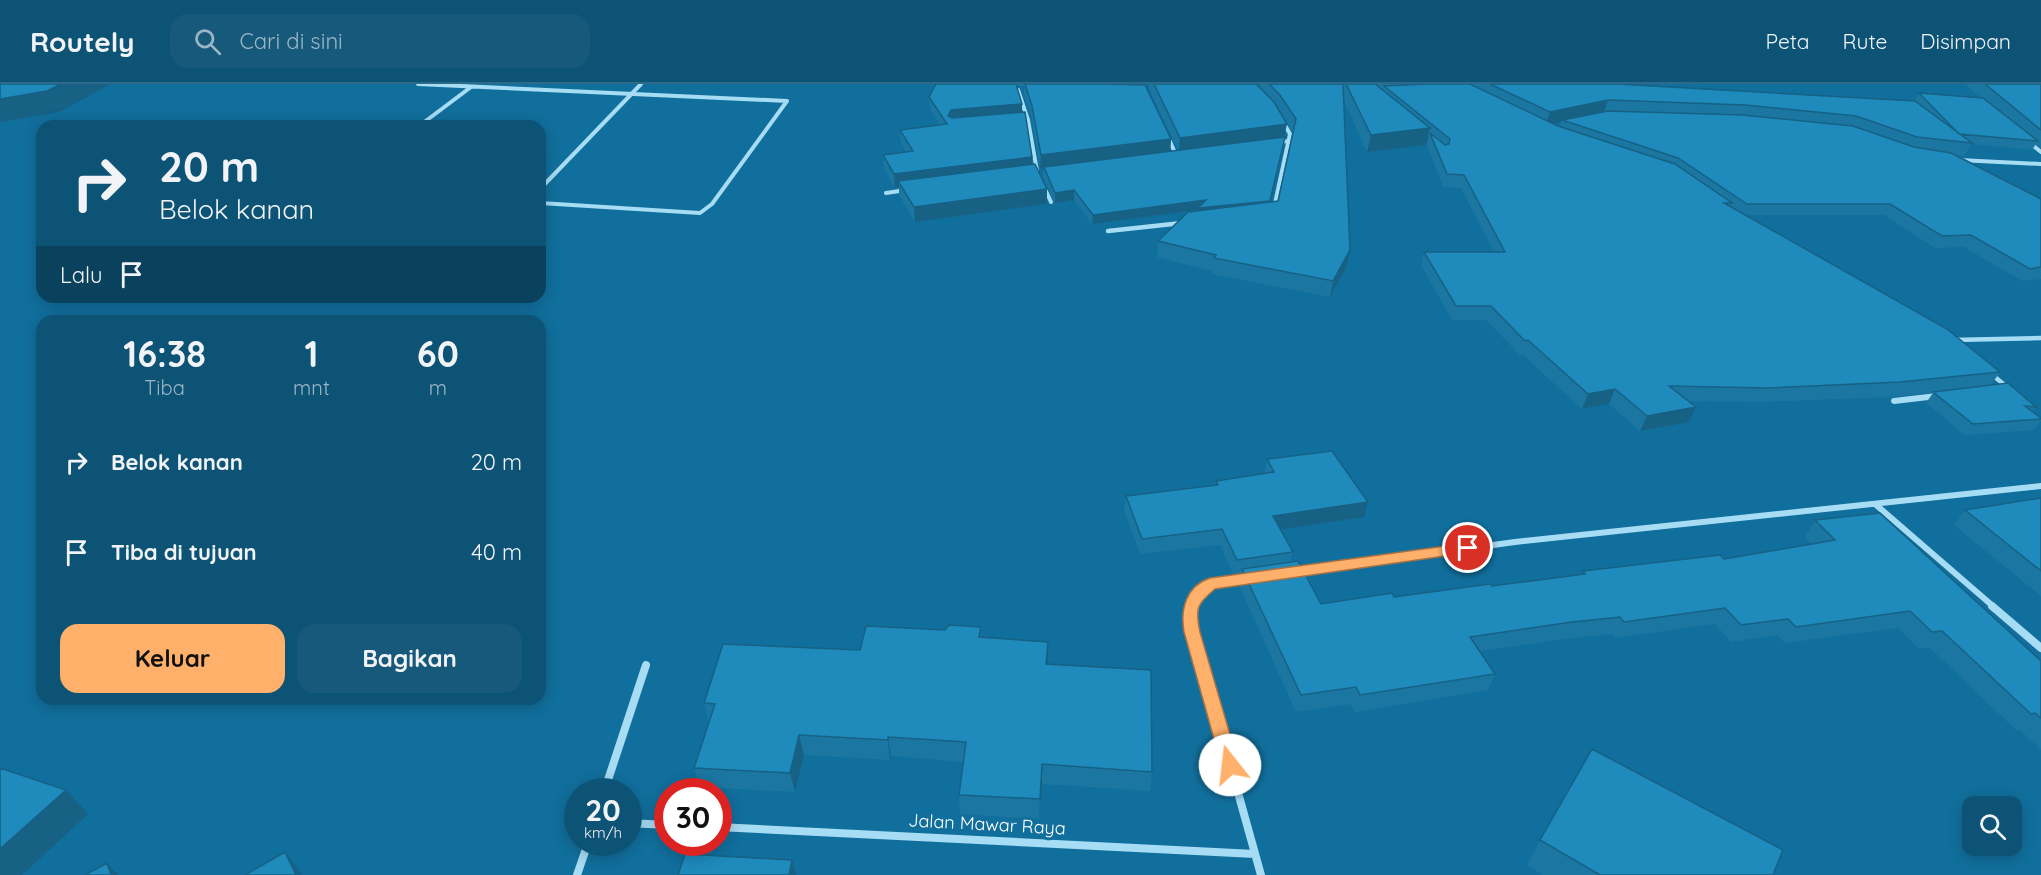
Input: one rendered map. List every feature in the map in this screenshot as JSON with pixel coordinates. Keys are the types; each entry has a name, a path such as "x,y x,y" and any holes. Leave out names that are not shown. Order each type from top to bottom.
{"street":[{"path":"418,84 786,101 712,204 700,213 546,203"},
{"path":"546,183 641,84"},
{"path":"427,120 474,85"},
{"path":"1007,89 1030,90"},
{"path":"1018,90 1028,120 1037,172 1051,202"},
{"path":"1272,214 1288,141 1288,128 1275,112"},
{"path":"1017,121 1028,120"},
{"path":"1167,134 1176,155"},
{"path":"2024,139 2041,152"},
{"path":"1266,143 1288,141"},
{"path":"1165,156 1188,153"},
{"path":"1958,160 2041,164"},
{"path":"1025,174 1049,171"},
{"path":"886,193 909,190"},
{"path":"1108,231 1190,222"},
{"path":"1955,346 1947,340 2041,338"},
{"path":"1980,365 2007,387 1995,390"},
{"path":"1894,400 1950,395"},
{"path":"1293,573 1515,542 2041,486"},
{"path":"1875,504 2041,648"},
{"path":"1257,577 1210,584 1192,601 1189,617 1261,875"},
{"path":"609,778 646,665"},
{"name":"Jalan Mawar Raya","path":"732,828 1255,855"},
{"path":"577,875 584,856"}],"building":[{"path":"0,84 61,84 47,91 0,99"},
{"path":"936,84 1016,84 1022,104 951,110 948,116 952,118 1025,112 1032,157 894,174 883,155 913,151 900,130 947,124 929,97"},
{"path":"1025,84 1145,85 1171,139 1041,155 1032,106"},
{"path":"1154,84 1256,84 1274,102 1287,124 1180,138"},
{"path":"1269,84 1343,84 1350,250 1333,281 1214,258 1216,255 1158,241 1188,212 1278,201 1296,119 1280,95"},
{"path":"1346,84 1375,84 1430,128 1371,135"},
{"path":"1470,84 1558,126 1675,164 1732,203 1724,203 1947,329 2000,372 1900,382 1768,388 1669,386 1696,407 1647,416 1615,389 1588,394 1528,340 1525,341 1491,306 1456,306 1424,252 1505,252 1464,175 1447,174 1430,133 1445,145 1449,144 1450,139 1384,86"},
{"path":"1490,84 1617,84 1915,101 1972,143 1917,137 1856,116 1745,105 1608,100 1550,112"},
{"path":"1985,84 2041,84 2041,130"},
{"path":"1919,93 1983,98 2038,141 1959,134"},
{"path":"1608,111 1743,115 1853,126 1914,147 1951,153 2041,199 2041,267 2030,269 1971,235 1942,236 1890,204 1747,204 1678,158 1562,120"},
{"path":"1285,137 1270,201 1198,208 1206,200 1093,215 1074,190 1055,193 1044,167"},
{"path":"1035,164 1047,189 914,207 898,181"},
{"path":"2008,383 2036,407 2025,406 2041,419 1973,424 1933,392"},
{"path":"1332,451 1368,502 1273,516 1293,552 1237,560 1222,529 1142,539 1126,496 1218,485 1216,481 1274,472 1267,459"},
{"path":"2041,498 2041,571 1965,510"},
{"path":"1880,513 2041,661 2041,718 2035,713 2031,714 1942,631 1932,632 1910,611 1796,627 1788,619 1741,625 1725,608 1624,622 1620,617 1572,622 1470,637 1495,674 1360,695 1356,687 1301,695 1242,569 1298,561 1321,604 1392,593 1394,597 1490,584 1492,586 1585,574 1583,571 1720,555 1724,559 1835,540 1815,520"},
{"path":"949,625 981,627 979,637 1048,642 1046,664 1151,670 1152,772 1042,764 1040,799 959,795 966,742 799,735 790,773 694,768 715,704 704,703 723,644 860,650 866,626 945,630"},
{"path":"1592,749 1783,850 1773,875 1600,875 1540,840"},
{"path":"0,768 66,790 0,849"},
{"path":"285,852 296,875 245,875"},
{"path":"684,856 792,860 789,875 678,875"},
{"path":"107,863 111,875 85,875"}],"route":[{"path":"1230,765 1189,617 1192,601 1210,584 1468,548"}]}
